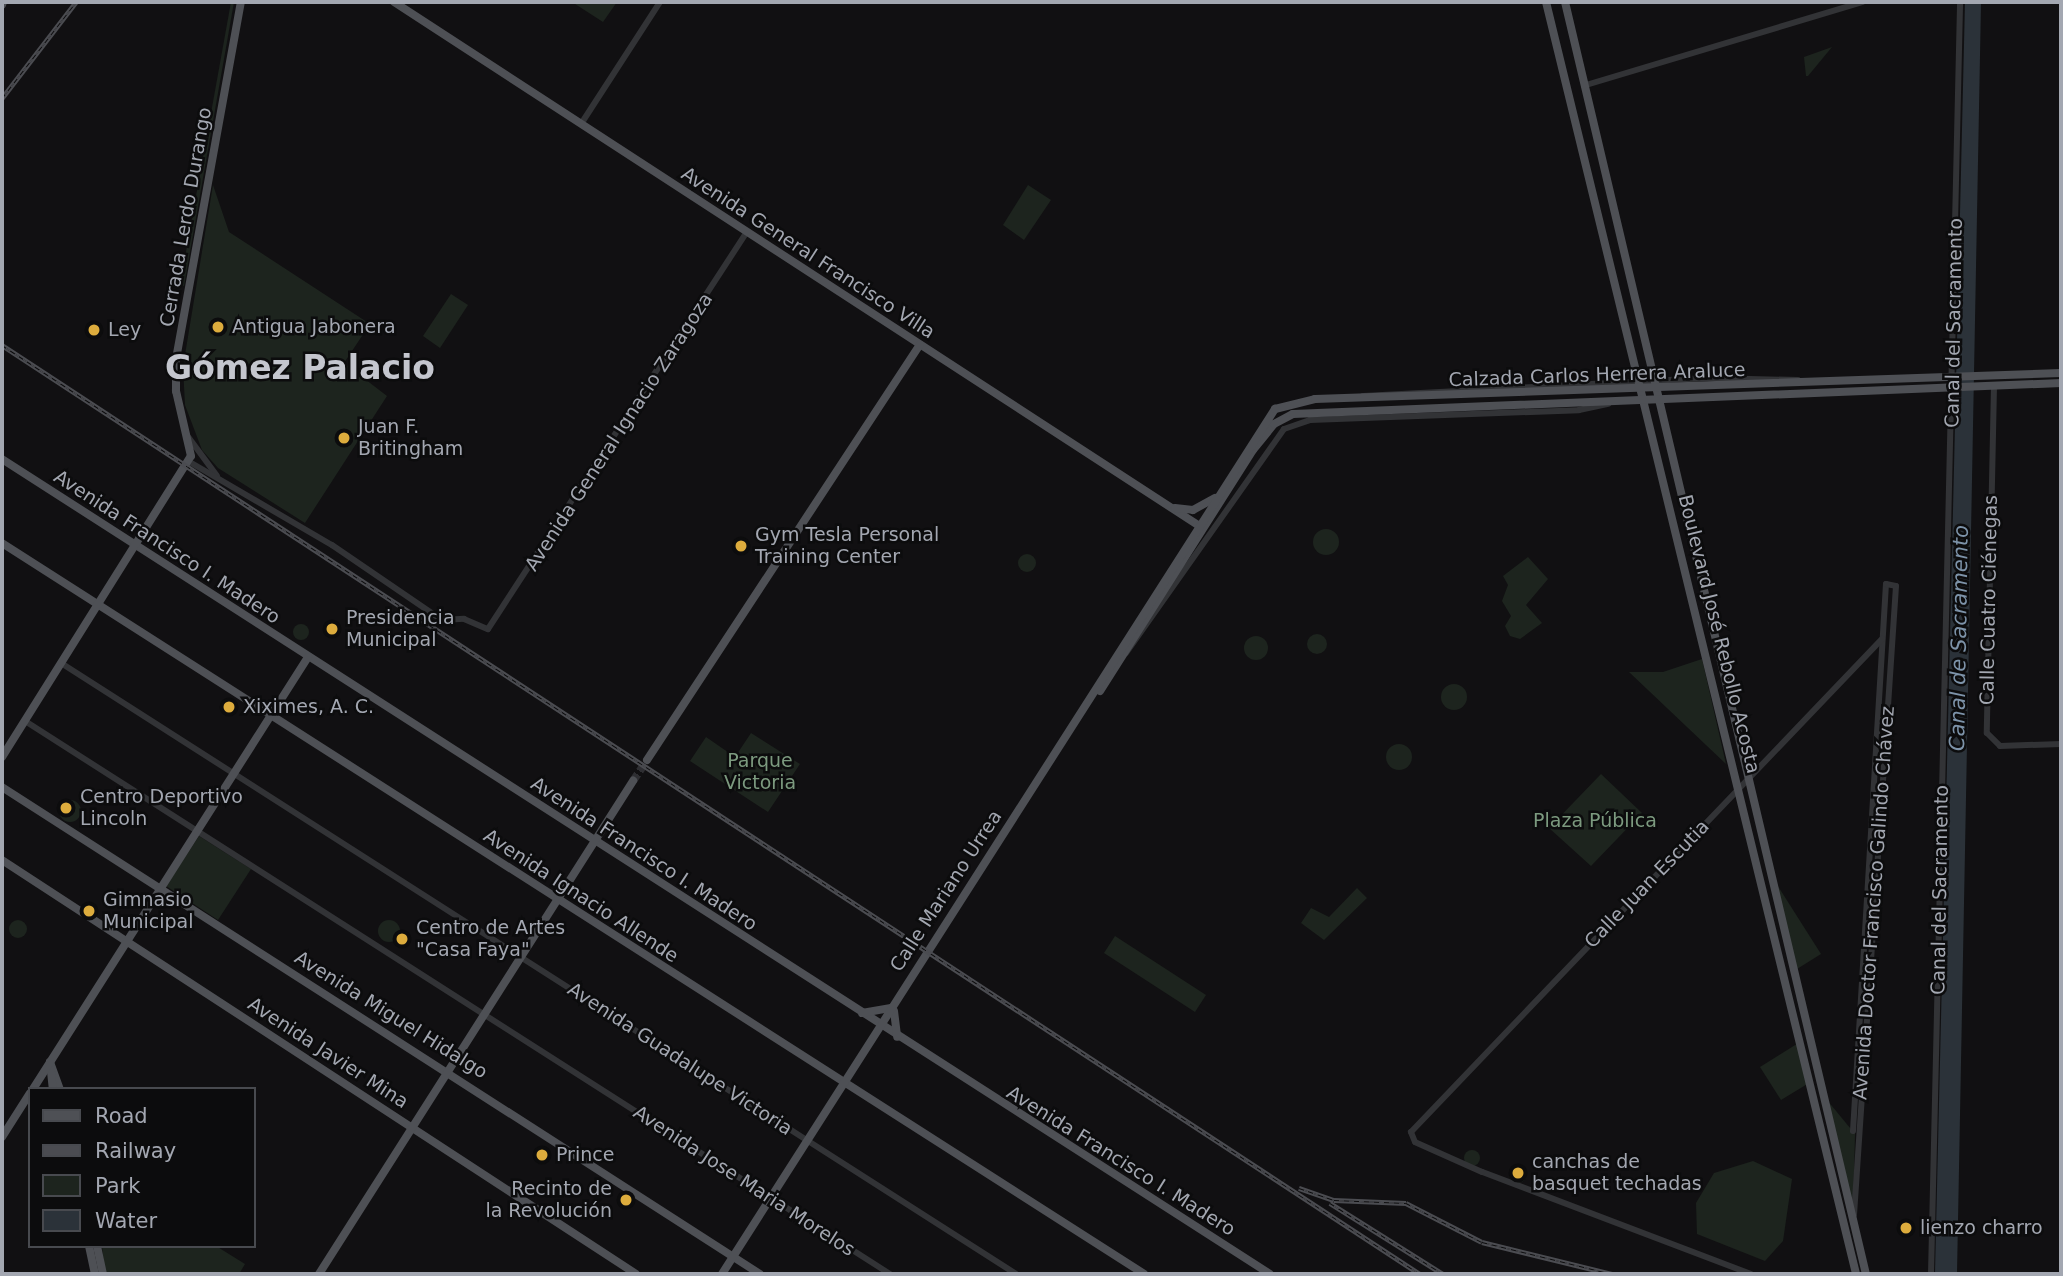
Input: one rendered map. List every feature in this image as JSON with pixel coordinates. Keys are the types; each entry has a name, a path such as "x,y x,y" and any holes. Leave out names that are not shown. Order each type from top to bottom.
{"main road":[{"name":"Cerrada Lerdo Durango","path":"188,461 189,438 176,391 176,359 241,2"},
{"name":"Avenida General Francisco Villa","path":"394,2 1202,527"},
{"name":"Boulevard José Rebollo Acosta","path":"1546,2 1741,786 1856,1274"},
{"name":"Boulevard José Rebollo Acosta","path":"1565,2 1633,283 1698,570 1720,648 1802,1014 1866,1274"},
{"path":"1607,249 1620,282 1633,283"},
{"path":"647,760 920,345"},
{"name":"Calzada Carlos Herrera Araluce","path":"1202,527 1274,424 1293,414 1644,399 1657,389 2061,373"},
{"path":"2019,374 2020,385"},
{"name":"Calzada Carlos Herrera Araluce","path":"1202,527 1217,497 1275,409 1302,400 1641,385 1657,389 1953,387 2061,383"},
{"name":"Avenida Francisco I. Madero","path":"2,459 879,1026 1270,1274"},
{"path":"2,757 188,461"},
{"path":"1167,506 1192,510 1217,497"},
{"name":"Calle Mariano Urrea","path":"897,1037 890,1017 1125,654 1202,527"},
{"name":"Calle Mariano Urrea","path":"722,1274 1202,527"},
{"name":"Avenida Ignacio Allende","path":"2,543 1144,1274"},
{"path":"1682,547 1698,570"},
{"path":"1700,622 1710,644 1720,648"},
{"path":"34,1087 308,657"},
{"path":"319,1274 633,780"},
{"name":"Avenida Miguel Hidalgo","path":"2,787 449,1070 760,1274"},
{"name":"Avenida Javier Mina","path":"2,860 636,1274"},
{"path":"1785,980 1802,1014"},
{"path":"860,1013 892,1006"},
{"path":"50,1062 54,1087"},
{"path":"50,1062 59,1087"},
{"path":"2,1136 28,1096"},
{"path":"89,1248 95,1274"},
{"path":"97,1248 103,1274"}],"street":[{"path":"581,124 660,2"},
{"path":"1586,85 1863,2"},
{"name":"Canal del Sacramento","path":"1931,1274 1960,2"},
{"name":"Avenida General Ignacio Zaragoza","path":"223,482 442,620 464,620 488,629 747,232"},
{"name":"Calle Cuatro Ciénegas","path":"1994,386 1987,733 2000,746 2061,744"},
{"path":"1125,654 1275,436 1296,423 1338,414"},
{"path":"189,438 223,482"},
{"path":"188,461 223,482"},
{"name":"Avenida Doctor Francisco Galindo Chávez","path":"1853,1131 1886,584 1896,586 1853,1221"},
{"path":"1881,639 1891,639"},
{"name":"Calle Juan Escutia","path":"1751,1274 1537,1194 1411,1138 1421,1119 1881,639"},
{"name":"Avenida Guadalupe Victoria","path":"61,663 1016,1274"},
{"name":"Avenida Jose Maria Morelos","path":"24,721 890,1274"}],"green space":[{"path":"231,2 234,2 184,286 180,285"},
{"path":"572,2 617,2 603,22"},
{"path":"1832,47 1808,76 1806,76 1804,57"},
{"path":"213,185 229,232 370,324 344,363 387,396 305,523 218,468 202,450 185,405 183,367"},
{"path":"1028,185 1051,200 1024,240 1003,225"},
{"path":"451,294 468,305 440,348 423,336"},
{"path":"1326,529 1335,533 1339,542 1335,551 1326,555 1317,551 1313,542 1317,533"},
{"path":"1027,554 1033,557 1036,563 1033,569 1027,572 1021,569 1018,563 1021,557"},
{"path":"1528,557 1548,579 1526,605 1542,623 1520,639 1510,636 1505,626 1511,616 1502,601 1508,585 1503,576"},
{"path":"298,624 304,624 309,632 307,638 298,640 293,635 293,629"},
{"path":"1317,634 1324,637 1327,644 1324,651 1317,654 1310,651 1307,644 1310,637"},
{"path":"1256,636 1265,639 1268,648 1265,657 1256,660 1247,657 1244,648 1247,639"},
{"path":"1702,659 1726,764 1629,672 1663,672"},
{"path":"1454,684 1463,688 1467,697 1463,706 1454,710 1445,706 1441,697 1445,688"},
{"name":"Parque Victoria","path":"751,733 800,764 768,812 690,761 706,737 735,757"},
{"path":"1399,744 1408,748 1412,757 1408,766 1399,770 1390,766 1386,757 1390,748"},
{"name":"Plaza Pública","path":"1601,774 1642,813 1591,866 1549,828"},
{"path":"70,800 78,803 81,811 78,819 70,822 62,819 59,811 62,803"},
{"path":"199,836 251,869 218,920 166,886"},
{"path":"1774,880 1821,954 1797,969"},
{"path":"1357,888 1367,898 1324,940 1301,923 1311,908 1329,917"},
{"path":"18,920 24,923 27,929 24,935 18,938 12,935 9,929 12,923"},
{"path":"385,920 393,920 400,927 400,935 393,942 385,942 378,935 378,927"},
{"path":"1115,936 1206,995 1195,1012 1104,953"},
{"path":"1800,1042 1809,1083 1781,1100 1760,1067"},
{"path":"1827,1100 1855,1134 1853,1211"},
{"path":"1472,1150 1478,1152 1478,1164 1472,1166 1466,1164 1464,1158 1466,1152"},
{"path":"1753,1161 1792,1179 1783,1241 1765,1261 1697,1234 1696,1203 1714,1173"},
{"name":"canchas de basquet techadas","path":"1518,1165 1524,1168 1527,1174 1524,1180 1518,1183 1512,1180 1509,1174 1512,1168"},
{"path":"102,1248 219,1248 245,1264 239,1274 105,1274"}],"water":[{"name":"Canal de Sacramento","path":"1965,2 1981,2 1957,1274 1935,1274"}],"tunnel":[{"path":"633,781 647,760"}],"railway":[{"path":"2,98 76,2"},
{"path":"2,345 1420,1274"},
{"path":"1299,1188 1334,1200 1406,1203 1482,1242 1612,1274"},
{"path":"1330,1203 1443,1274"}],"place":[{"name":"Antigua Jabonera","path":"218,327"},
{"name":"Ley","path":"94,330"},
{"name":"Juan F. Britingham","path":"344,438"},
{"name":"Gym Tesla Personal Training Center","path":"741,546"},
{"name":"Presidencia Municipal","path":"332,629"},
{"name":"Xiximes, A. C.","path":"229,707"},
{"name":"Centro Deportivo Lincoln","path":"66,808"},
{"name":"Gimnasio Municipal","path":"89,911"},
{"name":"Centro de Artes \"Casa Faya\"","path":"402,939"},
{"name":"Prince","path":"542,1155"},
{"name":"canchas de basquet techadas","path":"1518,1173"},
{"name":"Recinto de la Revolución","path":"626,1200"},
{"name":"lienzo charro","path":"1906,1228"}],"district":[{"name":"Gómez Palacio","path":"300,368"}]}
